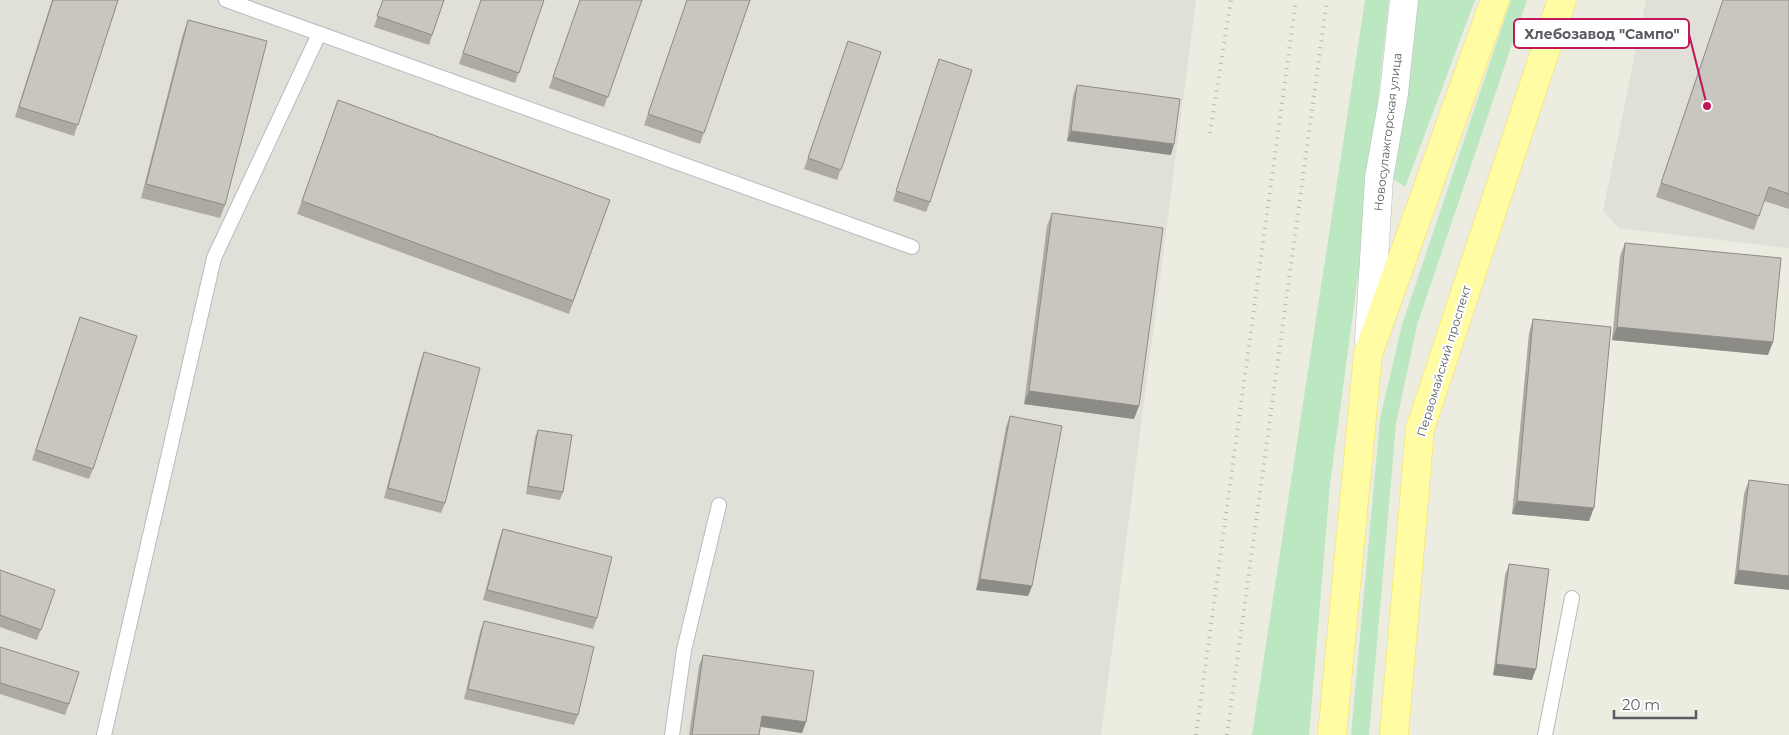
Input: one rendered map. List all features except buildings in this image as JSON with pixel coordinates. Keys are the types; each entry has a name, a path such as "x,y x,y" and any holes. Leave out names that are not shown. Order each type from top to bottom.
{"main road":[{"name":"Новосулажгорская улица","path":"1368,354 1379,178 1394,93 1404,0"},
{"path":"1332,735 1368,354 1495,0"},
{"name":"Первомайский проспект","path":"1394,735 1420,429 1562,0"}],"lane":[{"path":"226,0 912,247"},
{"path":"104,735 214,258 319,34"},
{"path":"672,735 684,650 719,505"},
{"path":"1545,735 1572,598"}],"shaded area":[{"path":"0,0 1196,0 1101,735 0,735"},
{"path":"1646,0 1789,0 1789,248 1619,228 1603,211"}],"green space":[{"path":"1365,0 1389,0 1359,269 1330,484 1309,735 1252,735"},
{"path":"1410,0 1475,0 1405,187 1388,175"},
{"path":"1511,0 1527,0 1417,325 1396,424 1369,735 1351,735 1380,419 1402,325"}],"railway":[{"path":"1210,133 1231,0"},
{"path":"1196,735 1296,0"},
{"path":"1227,735 1327,0"}],"place":[{"name":"Хлебозавод \"Сампо\"","path":"1707,106"}]}
